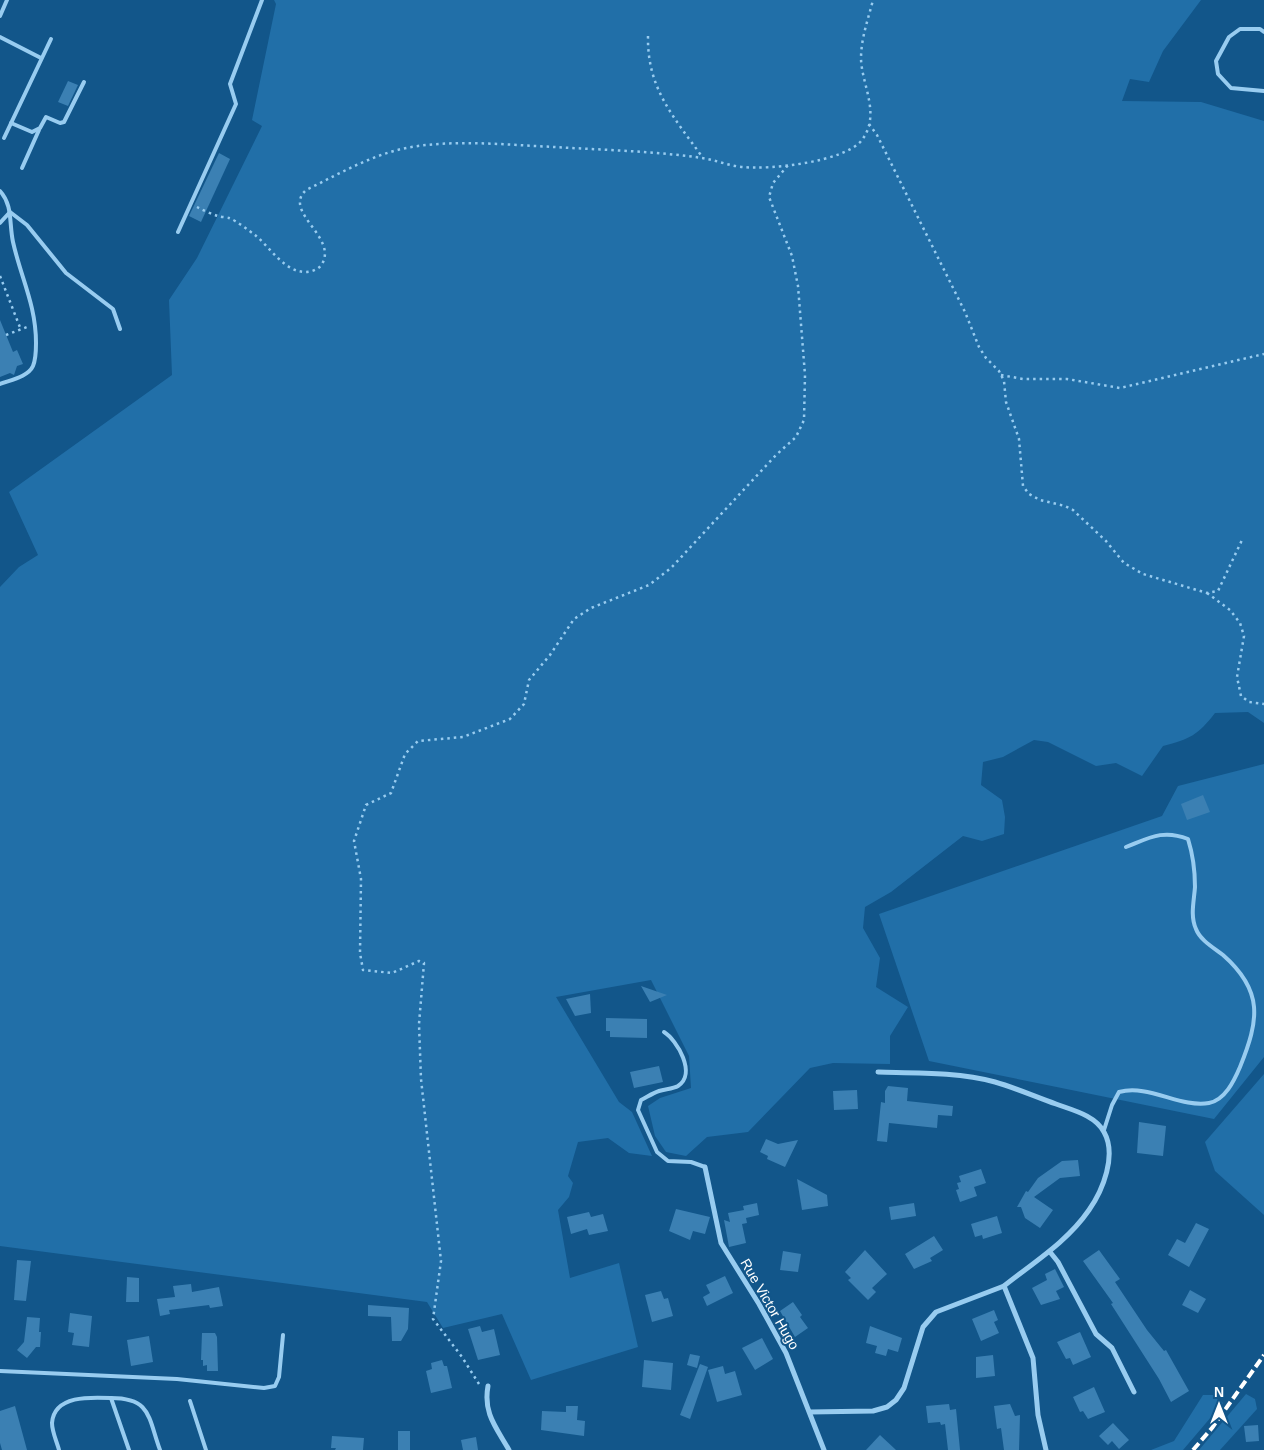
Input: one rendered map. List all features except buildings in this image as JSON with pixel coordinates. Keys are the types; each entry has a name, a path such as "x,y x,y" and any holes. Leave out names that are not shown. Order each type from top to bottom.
{"street":[{"path":"810,1412 873,1411 888,1407 896,1400 904,1388 923,1327 936,1312 1004,1286 1050,1252 1089,1209 1102,1184 1111,1149 1104,1130 1085,1114 994,1082 936,1074 878,1072"},
{"name":"Rue Victor Hugo","path":"705,1167 721,1243 759,1304 786,1353 824,1450"},
{"path":"1050,1252 1058,1262 1096,1334 1112,1348 1134,1392"},
{"path":"1004,1286 1033,1358 1038,1416 1046,1450"},
{"path":"488,1386 485,1400 486,1410 509,1450"}],"lane":[{"path":"0,16 7,0"},
{"path":"178,232 236,104 230,84 262,0"},
{"path":"1264,32 1260,29 1240,29 1229,37 1216,61 1218,74 1231,88 1264,91"},
{"path":"0,37 41,58"},
{"path":"4,138 51,39"},
{"path":"22,168 46,117 60,123 64,122 84,82"},
{"path":"11,123 32,132 40,128"},
{"path":"0,191 8,202 13,241 31,300 36,324 36,351 32,366 25,374 0,384"},
{"path":"0,223 10,212"},
{"path":"10,212 27,225 66,273 114,309 120,330"},
{"path":"1104,1130 1112,1105 1119,1092 1131,1089 1195,1102 1210,1103 1222,1096 1233,1082 1240,1065 1253,1031 1255,1012 1250,984 1236,966 1208,944 1196,929 1193,912 1194,860 1188,839 1174,834 1156,835 1126,847"},
{"path":"664,1032 672,1037 680,1049 684,1060 683,1080 678,1086 642,1100 638,1110 657,1152 668,1160 691,1162 705,1167"},
{"path":"0,1371 177,1379 264,1388 275,1386 279,1377 282,1335"},
{"path":"59,1450 52,1422 59,1407 72,1400 91,1397 129,1398 141,1404 146,1411 160,1450"},
{"path":"111,1398 129,1450"},
{"path":"190,1401 206,1450"}],"path":[{"path":"190,204 218,216 230,218 255,236 285,264 299,272 312,272 322,266 326,255 325,245 299,204 301,195 306,190 389,151 420,146 481,143 703,158 743,167 789,164 837,156 846,152 862,139 869,124 871,103 861,62 862,40 873,0"},
{"path":"648,36 648,58 654,82 667,107 703,158"},
{"path":"869,124 877,135 965,312 979,347 1001,375 1012,422 1019,439 1023,486 1029,494 1040,500 1065,506 1073,510 1094,529 1124,563 1143,574 1207,593 1230,610 1240,623 1244,636 1236,677 1242,696 1249,702 1264,704"},
{"path":"488,1386 478,1384 462,1357 433,1319 441,1261 421,1079 419,1024 422,981 425,972 424,963 419,961 392,973 363,970 360,953 361,880 354,841 366,805 392,793 406,754 418,741 463,737 510,719 524,704 529,680 550,655 574,619 591,608 649,585 671,568 776,455 796,437 804,420 805,376 798,286 792,256 769,197 774,182 789,164"},
{"path":"0,276 21,330"},
{"path":"6,335 36,324"},
{"path":"1001,375 1023,379 1067,379 1120,388 1264,354"},
{"path":"1207,593 1218,591 1242,540"}],"shaded area":[{"path":"274,0 1201,0 1163,51 1149,82 1130,79 1122,101 1201,102 1264,121 1264,723 1248,712 1215,713 1193,735 1163,746 1142,776 1116,763 1096,766 1048,742 1034,740 1003,757 983,762 981,785 1002,800 1005,817 1004,834 982,841 963,836 891,892 865,907 863,928 880,958 876,987 908,1007 890,1036 890,1064 833,1063 810,1068 748,1132 707,1137 686,1156 666,1152 655,1136 648,1106 660,1098 691,1088 689,1056 651,980 556,997 619,1102 632,1112 652,1156 629,1153 608,1138 578,1142 568,1176 573,1183 569,1197 558,1210 570,1278 619,1263 638,1347 531,1380 502,1314 443,1328 427,1302 0,1246 0,587 19,567 38,555 9,492 172,375 169,300 197,258 262,126 252,120 276,4"},
{"path":"1264,764 1264,1057 1214,1119 929,1061 879,914 1162,816 1178,786"},
{"path":"1264,1074 1264,1215 1215,1171 1205,1142"},
{"path":"1246,1394 1255,1399 1257,1409 1220,1450 1199,1450"},
{"path":"1203,1395 1213,1395 1223,1403 1183,1450 1151,1450 1174,1441"}],"railway":[{"path":"1193,1450 1212,1428 1264,1355"}]}
